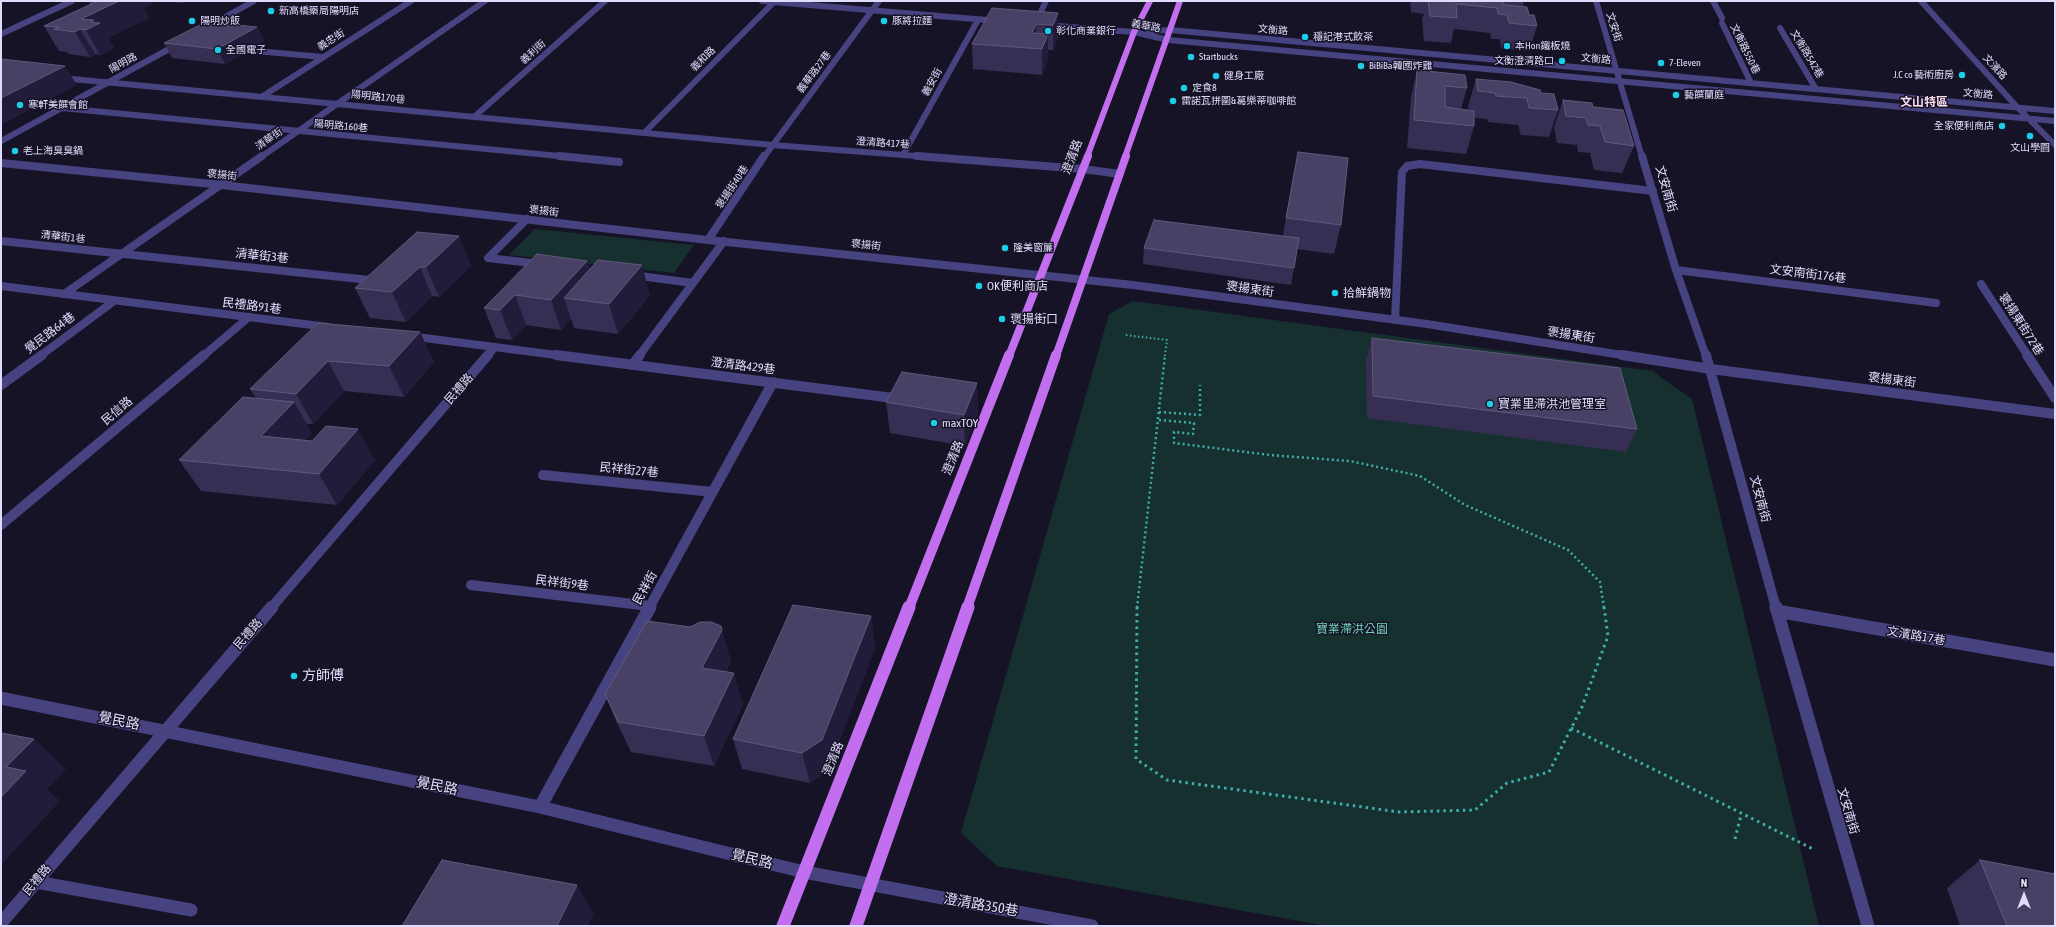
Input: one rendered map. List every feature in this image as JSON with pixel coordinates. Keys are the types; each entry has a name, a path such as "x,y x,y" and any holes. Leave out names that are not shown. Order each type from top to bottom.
{"main road":[{"name":"澄清路","path":"783,926 985,410 1083,169 1134,32 1150,1"},
{"path":"856,926 1084,279 1180,1"}],"street":[{"path":"1,34 72,1"},
{"path":"198,32 254,1"},
{"name":"義忠街","path":"262,96 411,1"},
{"name":"清華街","path":"64,294 485,1"},
{"name":"義利街","path":"474,117 605,1"},
{"path":"762,1 1004,22"},
{"name":"義和路","path":"645,132 774,1"},
{"name":"義華路27巷","path":"772,145 879,1"},
{"path":"1035,24 1046,1"},
{"name":"文安街","path":"1596,1 1621,82"},
{"name":"文衡路550巷","path":"1713,1 1751,83"},
{"name":"文濱路","path":"1921,1 2018,108 2055,145"},
{"name":"義安街","path":"903,155 978,20"},
{"name":"義華路","path":"1027,23 1169,35"},
{"name":"文衡路542巷","path":"1780,28 1816,89"},
{"name":"文衡路","path":"1134,32 1618,71 2055,111"},
{"name":"文衡路","path":"1169,35 1621,82 2055,121"},
{"name":"陽明路","path":"1,141 185,40"},
{"path":"256,51 323,57"},
{"name":"陽明路170巷","path":"55,77 645,132"},
{"name":"文安南街","path":"1621,82 1676,270 1712,369 1777,611 1868,926"},
{"name":"陽明路160巷","path":"62,108 297,132 619,162"},
{"name":"澄清路417巷","path":"645,132 772,145 1083,169 1120,174"},
{"name":"褒揚街40巷","path":"708,240 772,145"},
{"name":"褒揚街","path":"1,163 222,184 708,240 1084,279"},
{"path":"1395,320 1402,172 1407,166 1420,164 1653,191"},
{"path":"527,219 488,258 551,266"},
{"name":"清華街1巷","path":"1,241 122,254"},
{"path":"632,366 724,241"},
{"name":"清華街3巷","path":"122,254 390,282"},
{"name":"文安南街176巷","path":"1676,270 1936,303"},
{"path":"622,274 693,283"},
{"name":"褒揚東街","path":"1084,279 1395,320 1712,369 2055,414"},
{"name":"褒揚東街72巷","path":"1981,284 2055,398"},
{"name":"民禮路91巷","path":"3,288 334,327"},
{"name":"覺民路64巷","path":"1,385 114,301"},
{"name":"民信路","path":"1,525 249,317"},
{"path":"403,336 495,347"},
{"name":"澄清路429巷","path":"495,347 632,366 912,400"},
{"name":"民禮路","path":"1,923 495,347"},
{"name":"民祥街","path":"540,807 773,382"},
{"name":"民祥街27巷","path":"543,475 712,492"},
{"name":"民祥街9巷","path":"471,585 650,606"},
{"name":"文濱路17巷","path":"1777,611 2055,660"},
{"name":"覺民路","path":"1,698 166,730 540,807 804,872 870,885"},
{"path":"36,882 190,910"},
{"name":"澄清路350巷","path":"870,885 1092,926"}],"path":[{"path":"1126,335 1168,340 1137,607 1136,759 1167,780 1399,812 1475,810 1507,783 1549,772 1582,707 1608,636 1600,582 1568,550 1465,505 1420,476 1350,461 1270,455 1174,443 1174,432 1193,434 1194,423 1159,420"},
{"path":"1159,412 1200,415 1200,385"},
{"path":"1571,728 1742,815 1815,850"},
{"path":"1735,839 1742,815"}],"green space":[{"path":"535,229 694,245 674,273 509,255"},
{"name":"寶業滯洪公園","path":"1133,301 1652,371 1692,399 1819,926 1326,926 997,866 961,833 1109,314"}],"building":[{"path":"98,1 119,1 81,19 94,20 90,22 100,23 86,30 80,29 75,32 54,29 59,27 44,26"},
{"path":"1428,1 1503,1 1504,5 1527,7 1529,15 1534,15 1537,26 1509,23 1507,15 1498,14 1497,8 1456,4 1457,18 1430,16"},
{"path":"992,8 1058,13 1053,25 1036,24 1032,33 1048,34 1042,49 972,44"},
{"path":"206,22 257,27 217,49 164,43"},
{"path":"1,59 65,66 1,98"},
{"path":"1417,70 1465,75 1467,88 1445,86 1445,107 1474,111 1474,126 1414,120"},
{"path":"1476,79 1511,82 1540,90 1541,93 1554,94 1558,110 1529,108 1527,98 1496,96 1495,93 1478,91"},
{"path":"1563,100 1592,103 1593,107 1623,110 1634,146 1605,142 1600,126 1588,125 1586,118 1566,116"},
{"path":"1298,152 1348,158 1341,225 1286,218"},
{"path":"1154,220 1299,238 1294,268 1144,248"},
{"path":"417,232 459,236 426,267 420,267 392,292 355,288"},
{"path":"537,254 587,261 551,300 515,295 500,310 484,308"},
{"path":"598,260 642,265 609,304 564,298"},
{"path":"318,323 420,332 389,366 328,361 296,394 250,389"},
{"path":"1372,338 1620,368 1637,429 1373,396"},
{"path":"902,372 977,383 964,415 886,402"},
{"path":"243,397 294,402 261,436 312,441 326,426 358,429 319,474 179,460"},
{"path":"793,605 871,616 822,740 802,753 733,739"},
{"path":"647,621 690,627 700,622 711,622 721,626 722,630 702,668 734,673 704,736 618,722 605,694"},
{"path":"1,733 34,739 6,767 26,771 1,797"},
{"path":"442,860 577,885 557,926 402,926"},
{"path":"1980,860 2055,874 2055,926 2007,926"}],"place":[{"name":"新高橋藥局陽明店","path":"271,11"},
{"name":"陽明炒飯","path":"192,21"},
{"name":"豚將拉麵","path":"884,21"},
{"name":"彰化商業銀行","path":"1048,31"},
{"name":"穩記港式飲茶","path":"1305,37"},
{"name":"本Hon鐵板燒","path":"1507,46"},
{"name":"全國電子","path":"218,50"},
{"name":"Startbucks","path":"1191,57"},
{"name":"文衡澄清路口","path":"1562,61"},
{"name":"7-Eleven","path":"1661,63"},
{"name":"BiBiBa韓國炸雞","path":"1361,66"},
{"name":"J.C co 藝術廚房","path":"1962,75"},
{"name":"健身工廠","path":"1216,76"},
{"name":"定食8","path":"1184,88"},
{"name":"藝饌蘭庭","path":"1676,95"},
{"name":"雷諾瓦拼圖&葛樂蒂咖啡館","path":"1173,101"},
{"name":"寒軒美饌會館","path":"20,105"},
{"name":"全家便利商店","path":"2002,126"},
{"name":"文山學園","path":"2030,136"},
{"name":"老上海臭臭鍋","path":"15,151"},
{"name":"隆美窗簾","path":"1005,248"},
{"name":"OK便利商店","path":"979,286"},
{"name":"拾鮮鍋物","path":"1335,293"},
{"name":"褒揚街口","path":"1002,319"},
{"name":"寶業里滯洪池管理室","path":"1490,404"},
{"name":"maxTOY","path":"934,423"},
{"name":"方師傅","path":"294,676"}],"district":[{"name":"文山特區","path":"1924,102"}]}
